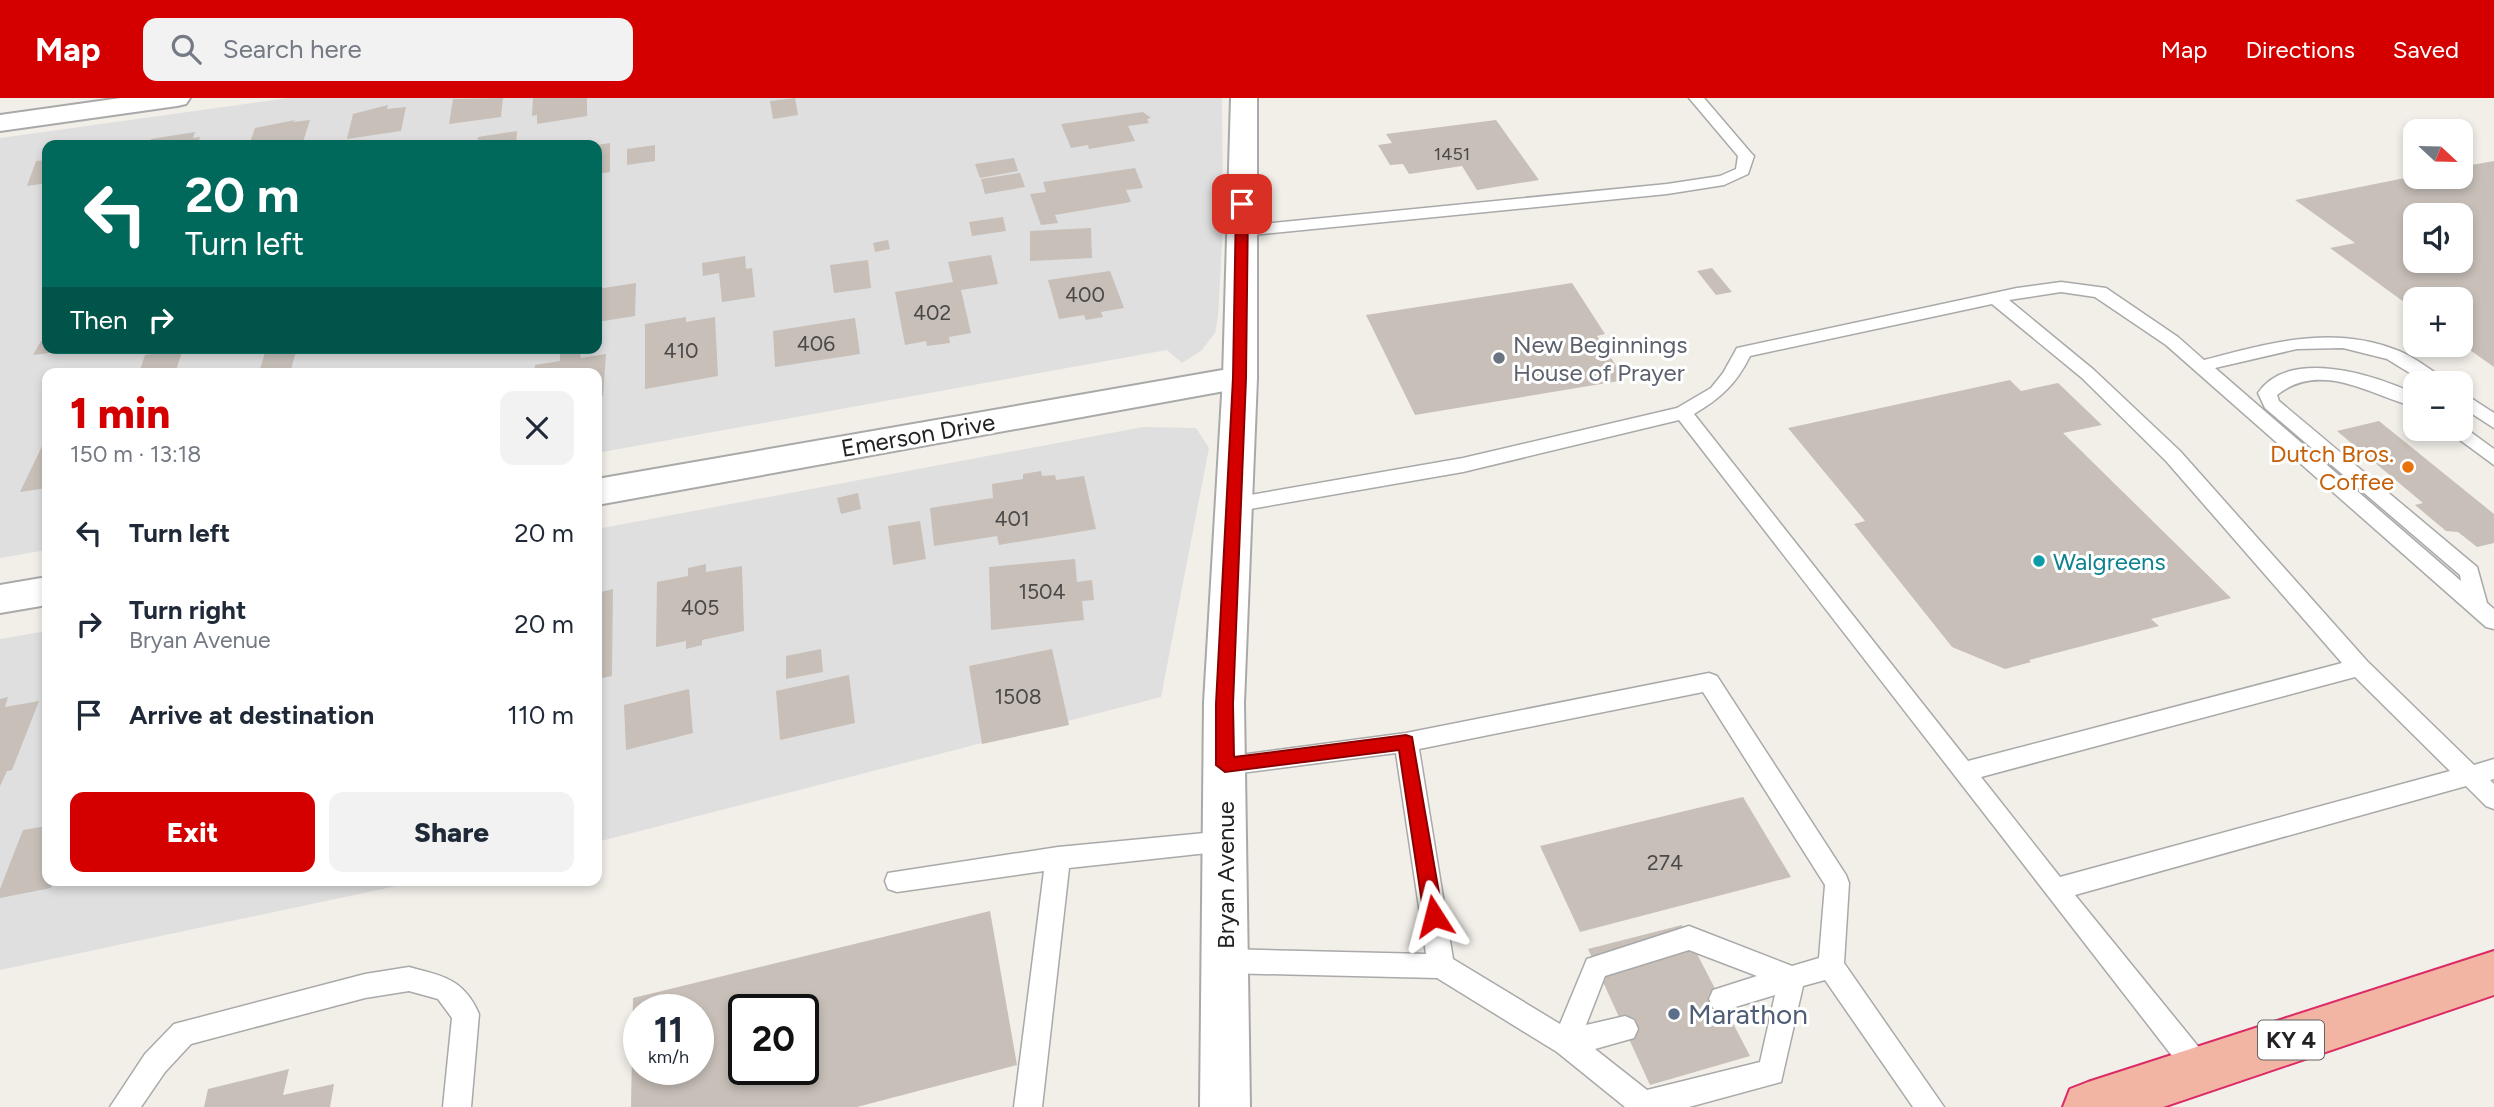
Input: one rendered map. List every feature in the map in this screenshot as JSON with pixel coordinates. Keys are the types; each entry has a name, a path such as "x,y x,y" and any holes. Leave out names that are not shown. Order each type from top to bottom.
{"highway":[{"name":"KY 4","path":"2088,1107 2494,973"}],"street":[{"path":"0,122 177,98"},
{"name":"Bryan Avenue","path":"1225,1107 1224,704 1240,378 1244,98"},
{"name":"Emerson Drive","path":"602,491 1240,378"},
{"path":"0,599 42,592"}],"lane":[{"path":"1242,231 1654,190 1724,180 1743,170 1746,156 1696,98"},
{"path":"1233,505 1463,465 1683,413 1717,392 1731,376 1743,352 2061,287 2100,292 2172,341 2494,621"},
{"path":"1997,299 2088,374 2173,456 2359,667 2494,799"},
{"path":"2202,366 2314,339 2355,342 2394,355 2420,371"},
{"path":"2403,396 2361,379 2334,376 2290,378 2275,383 2267,393 2271,404 2470,572 2477,606"},
{"path":"2473,407 2494,422"},
{"path":"1683,413 2200,1070"},
{"path":"2471,441 2494,458"},
{"path":"1963,772 2359,667"},
{"path":"1225,765 1406,742 1709,682 1837,883 1831,966 1930,1107"},
{"path":"1406,742 1441,966"},
{"path":"2055,889 2494,769"},
{"path":"897,881 1058,858 1226,841"},
{"path":"1028,1107 1058,858"},
{"path":"1566,1043 1596,967 1689,938 1792,978"},
{"path":"1224,961 1441,966 1566,1043 1646,1106 1771,1073 1792,978"},
{"path":"1722,999 1831,966"},
{"path":"124,1107 155,1063 183,1033 365,986 410,979 446,989 466,1014 457,1107"},
{"path":"1566,1043 1625,1029"}],"shaded area":[{"path":"288,98 1222,98 1223,227 1218,317 1215,333 1201,351 1182,363 1167,350 602,452 602,368 42,368 42,551 0,558 0,138"},
{"path":"1143,427 1196,428 1209,448 1161,697 602,841 602,528"},
{"path":"42,632 42,886 397,886 0,970 0,639"}],"building":[{"path":"503,98 501,117 449,124 453,99"},
{"path":"533,98 587,98 587,116 537,124 537,115 532,116"},
{"path":"795,98 798,115 773,119 770,101"},
{"path":"388,105 387,109 406,107 401,131 347,139 353,114"},
{"path":"1143,112 1151,118 1147,119 1149,123 1128,126 1135,141 1089,149 1088,145 1071,148 1061,124"},
{"path":"295,120 293,122 310,120 304,140 251,140 255,128"},
{"path":"1496,120 1539,180 1477,190 1462,166 1409,174 1403,164 1390,165 1378,145 1392,143 1386,134"},
{"path":"517,131 516,140 478,140 478,137"},
{"path":"195,132 193,138 200,137 199,140 151,139"},
{"path":"610,143 610,172 602,173 602,144"},
{"path":"655,145 655,161 627,165 627,149"},
{"path":"1014,158 1018,171 980,178 975,164"},
{"path":"42,160 42,184 27,186 36,161"},
{"path":"2494,161 2494,367 2473,352 2473,287 2403,287 2403,301 2330,248 2355,243 2295,200 2403,178 2403,189 2473,189 2473,165"},
{"path":"1135,168 1143,188 1126,190 1131,202 1055,215 1058,223 1041,225 1030,194 1046,192 1043,182"},
{"path":"1020,173 1025,187 985,194 981,179"},
{"path":"1003,217 1006,231 972,236 969,222"},
{"path":"1091,228 1092,258 1030,261 1030,231"},
{"path":"888,240 890,249 875,252 873,243"},
{"path":"991,255 998,284 961,290 971,333 949,337 950,343 927,346 926,341 905,345 895,292 953,282 948,262"},
{"path":"745,256 746,269 752,268 755,297 722,302 719,273 703,276 702,263"},
{"path":"868,260 871,288 834,293 830,265"},
{"path":"1712,268 1732,292 1716,295 1697,271"},
{"path":"1110,271 1124,308 1101,312 1103,317 1086,320 1084,315 1059,319 1048,280"},
{"path":"636,283 635,316 602,321 602,288"},
{"name":"New Beginnings House of Prayer","path":"1572,283 1605,334 1597,336 1625,380 1415,415 1366,315"},
{"path":"686,317 686,322 715,317 718,376 645,389 645,324"},
{"path":"855,318 860,354 775,367 773,331"},
{"path":"41,341 42,354 33,355"},
{"path":"181,354 177,368 141,368 145,355"},
{"path":"264,354 295,354 291,368 260,368"},
{"path":"560,354 580,354 581,358 606,354 603,396 602,368 535,368 535,365 560,361"},
{"name":"Walgreens","path":"2010,380 2021,391 2058,383 2102,425 2063,433 2231,598 2151,619 2159,626 2029,660 2031,662 2005,669 1952,647 1854,524 1865,521 1788,428"},
{"name":"Dutch Bros. Coffee","path":"2379,421 2494,514 2494,543 2477,547 2458,532 2446,531 2415,505 2423,503 2337,431"},
{"path":"42,446 42,489 20,492"},
{"path":"1041,471 1042,476 1055,475 1056,480 1084,476 1096,529 999,545 997,536 934,546 930,508 993,498 992,484 1023,479 1023,474"},
{"path":"858,493 861,509 841,514 837,498"},
{"path":"920,521 926,559 893,565 888,526"},
{"path":"1075,559 1077,582 1092,580 1094,600 1082,601 1084,620 991,630 989,567"},
{"path":"706,564 706,572 742,566 744,631 702,640 702,645 686,649 686,641 656,647 657,582 688,576 688,568"},
{"path":"613,589 612,676 602,678 602,592"},
{"path":"821,649 823,672 786,679 786,656"},
{"path":"1052,649 1069,725 982,744 969,666"},
{"path":"849,675 855,723 780,740 776,691"},
{"path":"689,689 693,733 626,750 624,705"},
{"path":"8,697 5,707 39,701 12,770 7,771 0,786 0,699"},
{"path":"1743,797 1791,877 1580,932 1540,846"},
{"path":"42,827 42,886 52,886 0,898 0,889 23,830"},
{"path":"990,911 1017,1065 857,1107 631,1107 631,1085 714,1085 714,994 649,994"},
{"name":"Marathon","path":"1682,925 1750,1056 1650,1085 1588,949"},
{"path":"289,1069 283,1095 334,1084 330,1107 204,1107 208,1089"}],"place":[{"name":"New Beginnings House of Prayer","path":"1499,358"},
{"name":"Dutch Bros. Coffee","path":"2408,467"},
{"name":"Walgreens","path":"2039,561"},
{"name":"Marathon","path":"1674,1014"}],"route":[{"path":"1242,204 1240,378 1224,704 1225,765 1406,742 1434,916"}]}
